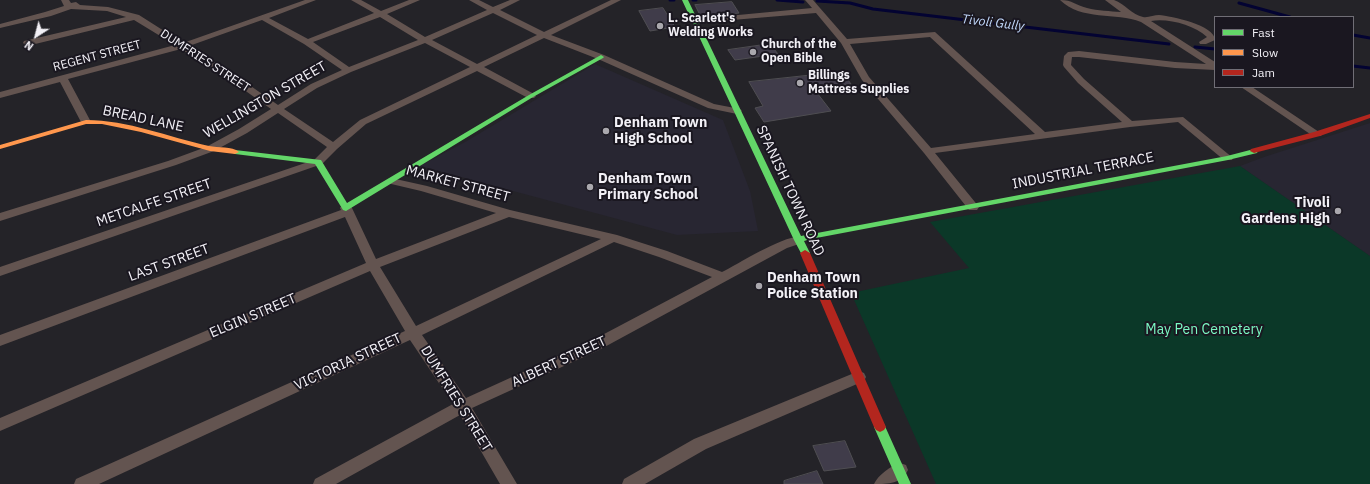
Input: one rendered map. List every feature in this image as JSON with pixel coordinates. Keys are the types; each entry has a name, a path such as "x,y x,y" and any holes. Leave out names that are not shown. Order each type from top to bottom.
{"street":[{"path":"0,26 48,14 67,3 92,0"},
{"name":"REGENT STREET","path":"0,95 182,46 312,0"},
{"path":"355,0 382,14 425,40 530,96"},
{"path":"307,42 416,0"},
{"path":"473,0 544,35 601,57 711,106 737,111"},
{"name":"WELLINGTON STREET","path":"0,216 172,163 210,149 243,131 277,108 314,86 348,70 425,40 516,0"},
{"path":"318,162 333,147 363,122 617,0"},
{"name":"SPANISH TOWN ROAD","path":"685,0 798,240 903,477"},
{"path":"809,0 844,42 865,78 928,151 973,207"},
{"path":"1064,0 1079,9 1132,16 1144,20 1214,65"},
{"path":"1111,1 1132,16"},
{"name":"DUMFRIES STREET","path":"67,3 108,9 136,16 229,75 333,147"},
{"path":"696,21 818,10"},
{"path":"27,43 136,16"},
{"path":"264,18 307,42 348,70"},
{"path":"1144,20 1159,18 1198,28 1211,35 1212,38 1203,42"},
{"path":"844,42 932,34 1042,135"},
{"path":"1130,124 1081,81 1068,64 1068,56 1071,54 1079,54 1175,65 1214,66"},
{"path":"391,181 530,96 601,57"},
{"path":"63,78 86,122"},
{"path":"1248,88 1317,134"},
{"name":"INDUSTRIAL TERRACE","path":"798,240 810,236 973,207 1228,158 1317,134 1370,116"},
{"path":"928,151 1180,118 1228,158"},
{"name":"BREAD LANE","path":"0,147 86,122 102,122 136,129 210,149"},
{"path":"210,149 318,162"},
{"path":"318,162 347,210"},
{"name":"METCALFE STREET","path":"0,272 318,162"},
{"name":"MARKET STREET","path":"347,210 391,181 423,188 508,213 613,238 663,254 721,277"},
{"name":"DUMFRIES STREET","path":"347,210 373,265 413,333 463,406 509,484"},
{"name":"LAST STREET","path":"0,341 347,210"},
{"name":"ELGIN STREET","path":"0,425 373,265 508,213"},
{"name":"VICTORIA STREET","path":"82,484 413,333 613,238"},
{"name":"ALBERT STREET","path":"320,484 463,406 594,346 721,277 783,245 798,240"},
{"path":"630,484 700,444 859,378"},
{"path":"882,484 903,477"}],"shaded area":[{"name":"Denham Town High School","path":"595,64 723,120 750,191 758,231 677,235 420,166 467,141"},
{"name":"Tivoli Gardens High","path":"1370,123 1370,256 1240,166 1264,157"}],"green space":[{"name":"May Pen Cemetery","path":"1240,166 1370,256 1370,484 936,484 851,293 969,268 930,222"}],"building":[{"path":"732,2 739,13 701,17 695,5"},
{"path":"663,8 675,27 650,31 639,11"},
{"name":"Church of the Open Bible","path":"770,44 778,54 735,60 728,50"},
{"path":"842,72 851,84 814,89 831,111 764,122 755,108 763,106 749,82"},
{"path":"845,441 856,467 824,471 813,446"},
{"path":"817,471 823,484 784,484 784,481"}],"waterway":[{"name":"Tivoli Gully","path":"777,0 803,2"},
{"name":"Tivoli Gully","path":"817,1 850,3 873,9 1169,44"},
{"path":"1239,3 1286,16"},
{"path":"1354,35 1370,38"},
{"name":"Tivoli Gully","path":"1195,47 1214,49"},
{"name":"Tivoli Gully","path":"1354,66 1370,68"}],"traffic: fast":[{"path":"685,0 805,253"},
{"path":"235,152 318,162 346,208 531,96 601,57"},
{"path":"798,240 810,236 1228,158 1254,151"},
{"path":"880,427 905,484"}],"traffic: slow":[{"path":"0,147 86,122 102,122 142,130 210,149 235,152"}],"traffic: jam":[{"path":"1254,151 1317,134 1370,116"},
{"path":"805,253 880,427"}],"place":[{"name":"L. Scarlett's Welding Works","path":"660,26"},
{"name":"Church of the Open Bible","path":"753,52"},
{"name":"Billings Mattress Supplies","path":"800,83"},
{"name":"Denham Town High School","path":"606,131"},
{"name":"Denham Town Primary School","path":"590,187"},
{"name":"Tivoli Gardens High","path":"1338,211"},
{"name":"Denham Town Police Station","path":"759,286"}]}
